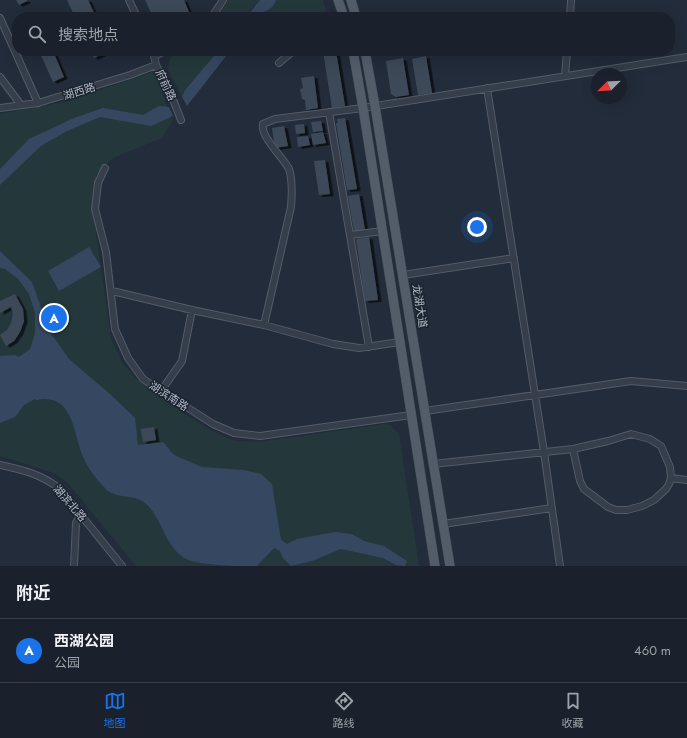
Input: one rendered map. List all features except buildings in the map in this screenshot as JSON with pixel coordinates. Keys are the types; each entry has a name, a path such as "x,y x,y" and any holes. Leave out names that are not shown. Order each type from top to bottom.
{"main road":[{"path":"338,0 342,12"},
{"path":"351,0 355,12"},
{"path":"354,56 383,232 434,566"},
{"name":"龙湖大道","path":"366,56 450,566"}],"street":[{"path":"130,0 135,12"},
{"path":"215,12 223,0"},
{"path":"570,12 571,0"},
{"path":"0,18 12,45"},
{"path":"17,56 38,103"},
{"name":"府前路","path":"154,56 156,65 180,117"},
{"path":"279,63 287,56"},
{"path":"565,76 567,56"},
{"path":"264,324 291,207 292,195 289,169 264,132 262,128 263,124 275,119 363,108 687,57"},
{"name":"湖西路","path":"0,108 38,103 130,75 156,65"},
{"path":"0,77 21,105"},
{"path":"487,88 544,452 560,566"},
{"path":"329,112 369,347"},
{"name":"湖滨南路","path":"105,168 98,183 96,208 106,252 112,291 115,329 128,358 143,379 213,424 234,433 260,436 411,415"},
{"path":"350,235 383,232"},
{"path":"403,275 514,258"},
{"path":"112,291 192,310 264,324 333,344 359,348 400,342"},
{"path":"161,391 182,360 192,310"},
{"path":"425,411 631,381 687,386"},
{"path":"433,464 573,450 631,434 650,439 661,446 670,467 671,478 666,489 654,500 642,506 627,510 616,510 608,507 584,489 580,481 573,450"},
{"name":"湖滨北路","path":"0,465 31,472 49,480 60,489 122,566"},
{"path":"671,478 687,480"},
{"path":"443,524 552,508"},
{"path":"74,566 76,523 81,514"}],"green space":[{"path":"228,0 260,0 247,12 221,12"},
{"path":"276,0 323,0 327,12 265,12 275,3"},
{"path":"172,56 214,56 185,90 182,97 168,70 169,60"},
{"path":"155,71 172,121 162,138 113,158 96,175 96,235 111,338 122,362 136,379 183,413 212,431 235,441 260,442 384,424 390,425 399,434 419,566 136,566 67,482 54,473 0,456 0,114 69,101"}],"water":[{"path":"260,0 276,0 273,6 265,12 249,12"},
{"path":"214,56 226,56 187,106 173,116 151,126 100,117 67,131 41,146 0,185 0,169 29,139 74,118 103,108 143,115 159,106 169,107 182,97 185,90"},
{"path":"89,247 101,267 59,291 48,271"},
{"path":"0,251 32,282 50,332 69,359 110,394 135,418 138,445 163,442 174,455 202,467 244,470 261,474 272,484 281,540 287,544 297,539 335,532 352,534 364,541 384,546 407,561 405,566 396,565 383,558 341,549 312,561 291,566 283,558 280,551 274,548 257,566 213,565 188,560 173,548 156,517 145,503 135,498 113,494 108,491 98,480 83,457 70,416 58,402 48,399 35,399 24,405 15,417 0,423 0,356 15,355 19,357 30,349 35,333 35,313 29,294 18,279 5,269 0,268"}],"pier":[{"path":"182,97 187,106 173,116 169,107"}],"place":[{"name":"西湖公园","path":"54,318"}]}
